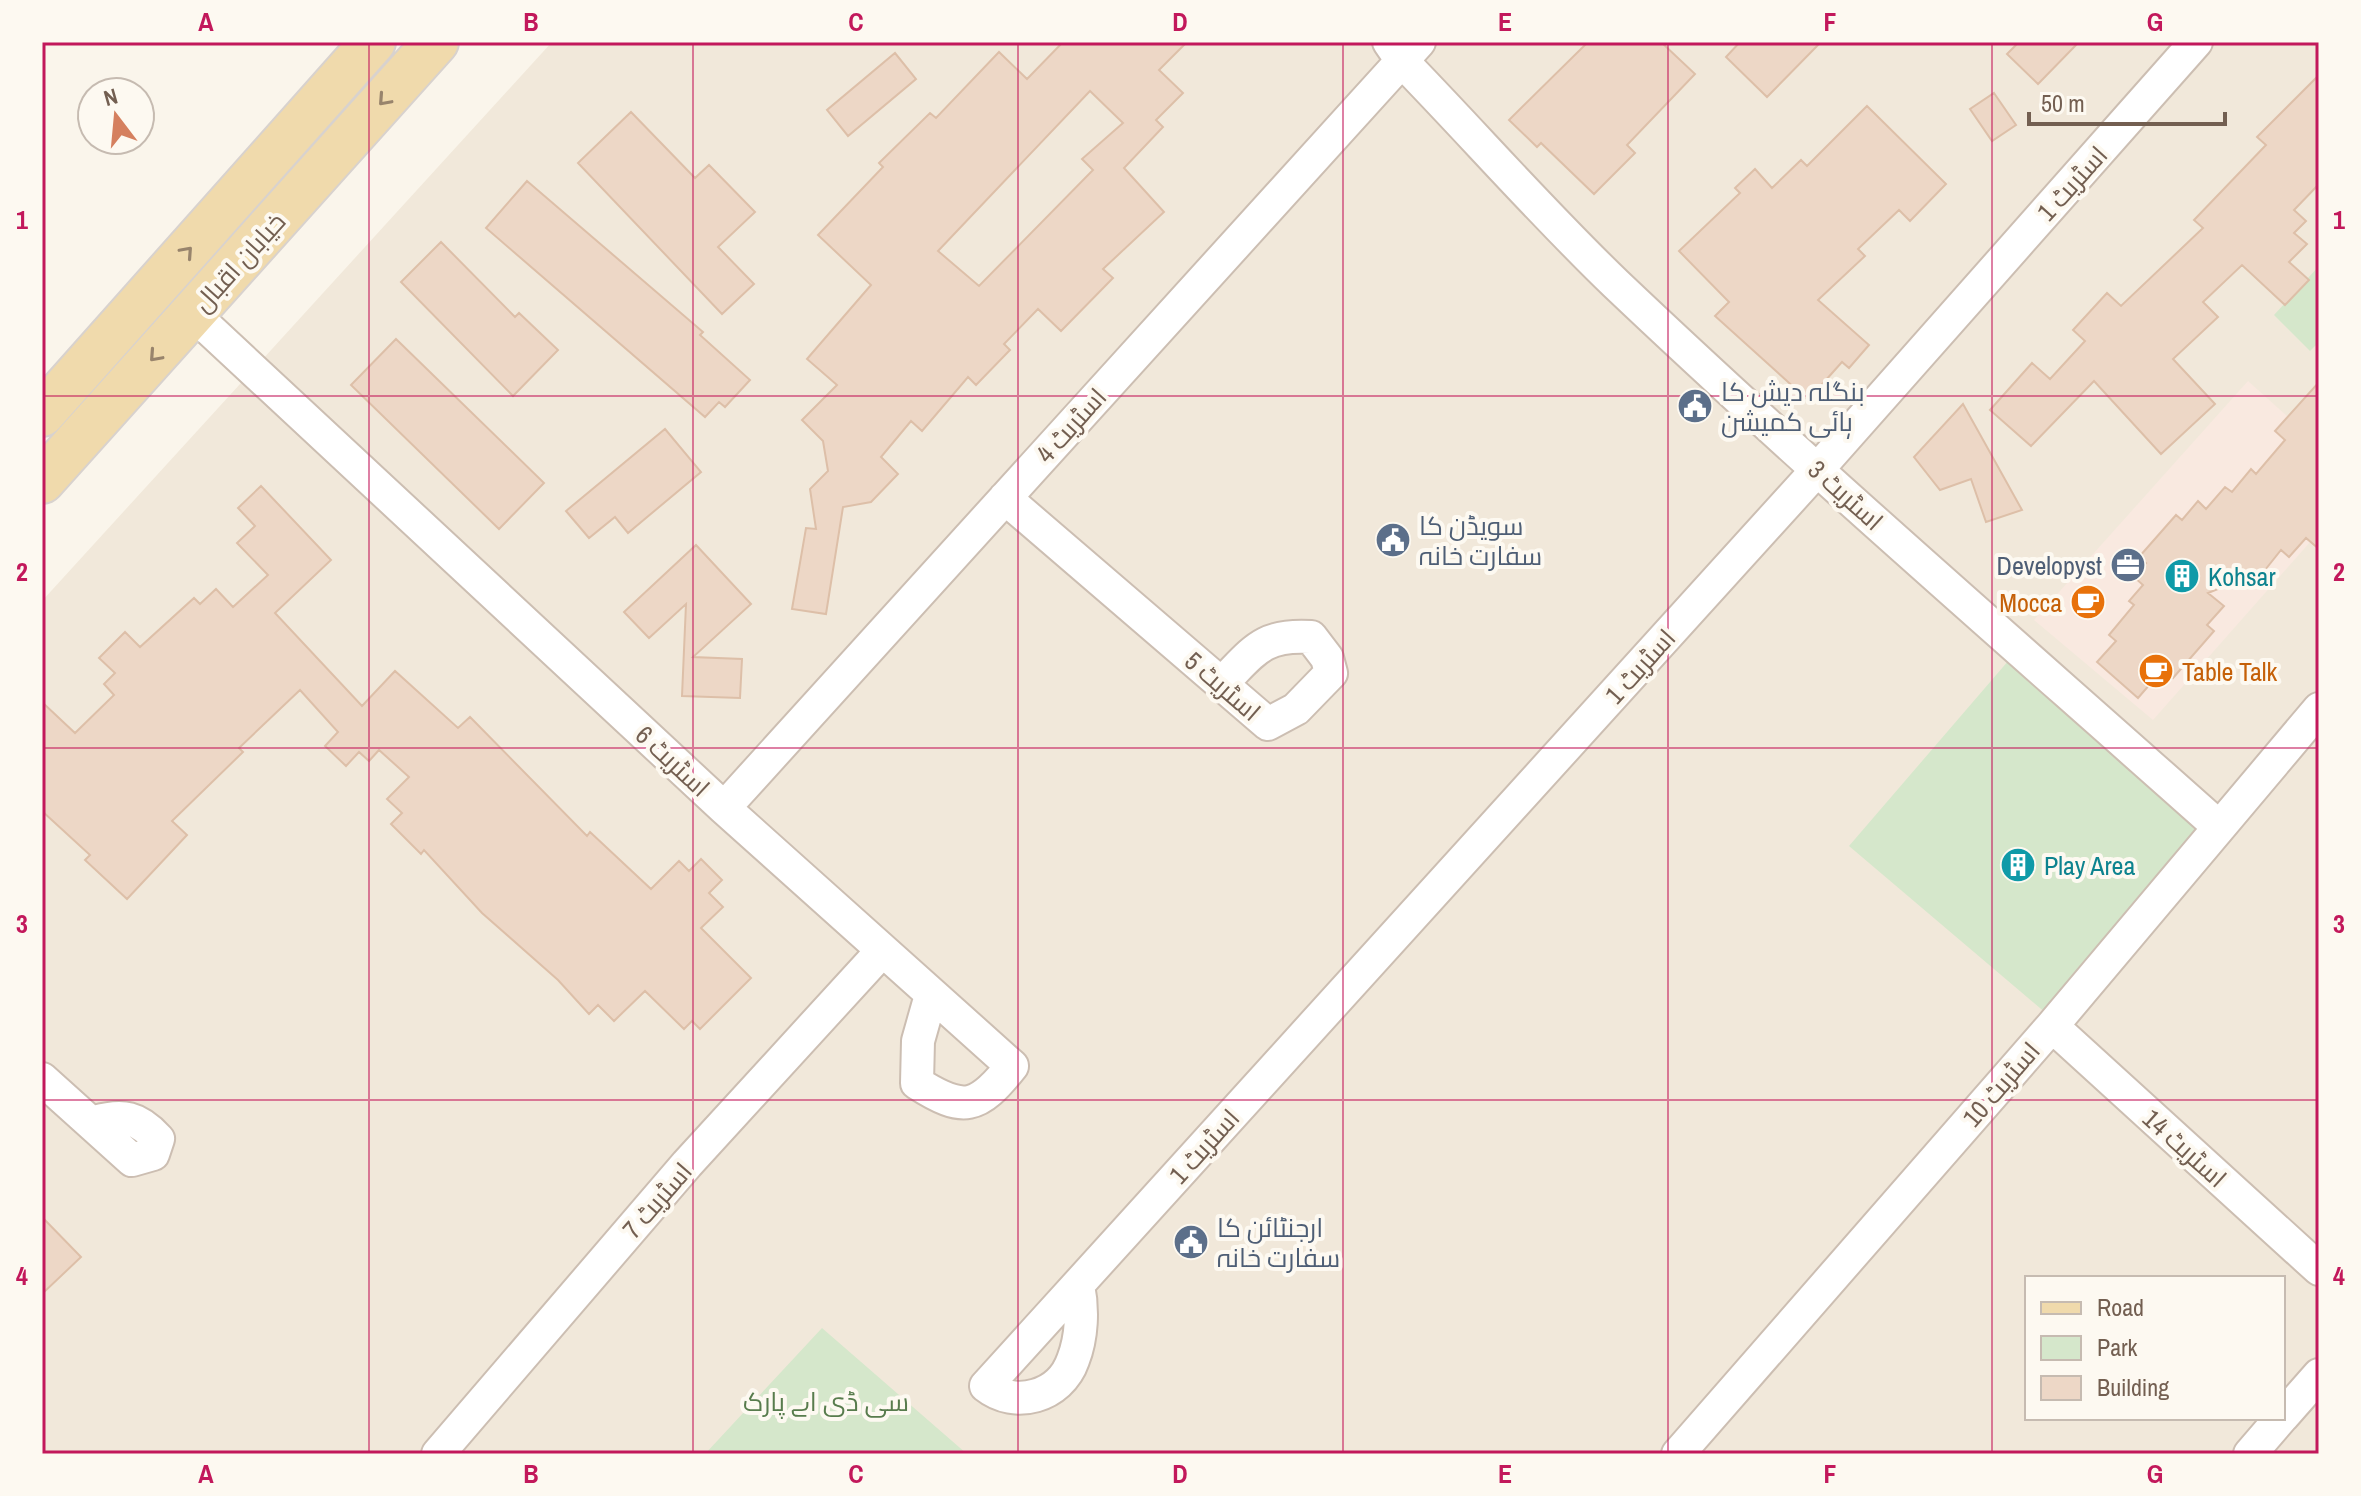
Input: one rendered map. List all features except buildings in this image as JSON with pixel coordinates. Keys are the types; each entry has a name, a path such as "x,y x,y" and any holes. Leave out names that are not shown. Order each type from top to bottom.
{"main road":[{"name":"خیابان اقبال","path":"42,414 373,42"},
{"name":"خیابان اقبال","path":"42,481 436,42"}],"street":[{"name":"اسٹریٹ 1","path":"1078,1285 1817,470 2196,42"},
{"name":"اسٹریٹ 3","path":"1404,48 1614,282 1817,470 2219,827"},
{"name":"اسٹریٹ 4","path":"724,808 1005,498 1404,48"},
{"name":"اسٹریٹ 6","path":"193,314 724,808 1012,1066 996,1086 971,1103 945,1101 917,1083 918,1041 929,1002"},
{"name":"اسٹریٹ 5","path":"1005,498 1268,724 1296,709 1331,673 1327,658 1311,637 1284,635 1263,641 1223,682"},
{"name":"اسٹریٹ 10","path":"1678,1454 2052,1026 2319,709"},
{"name":"اسٹریٹ 7","path":"438,1454 687,1164 882,951"},
{"name":"اسٹریٹ 14","path":"2052,1026 2319,1269"},
{"path":"42,1079 132,1160 153,1154 158,1139 144,1123 119,1115 95,1122"},
{"path":"2285,1414 2319,1375"},
{"path":"2250,1454 2279,1420"}],"shaded area":[{"path":"552,42 2319,42 2319,1454 42,1454 42,601"},
{"path":"2248,381 2319,445 2319,532 2153,720 2034,620"}],"green space":[{"path":"2319,266 2319,342 2310,351 2274,315"},
{"path":"2009,660 2207,828 2047,1014 1849,846"},
{"name":"سی ڈی اے پارک","path":"822,1328 967,1454 705,1454"}],"place":[{"name":"بنگلہ دیش کا ہائی کمیشن","path":"1695,406"},
{"name":"سویڈن کا سفارت خانہ","path":"1393,540"},
{"name":"Developyst","path":"2128,565"},
{"name":"Kohsar","path":"2182,576"},
{"name":"Mocca","path":"2088,602"},
{"name":"Table Talk","path":"2156,671"},
{"name":"Play Area","path":"2018,865"},
{"name":"ارجنٹائن کا سفارت خانہ","path":"1191,1242"}]}
